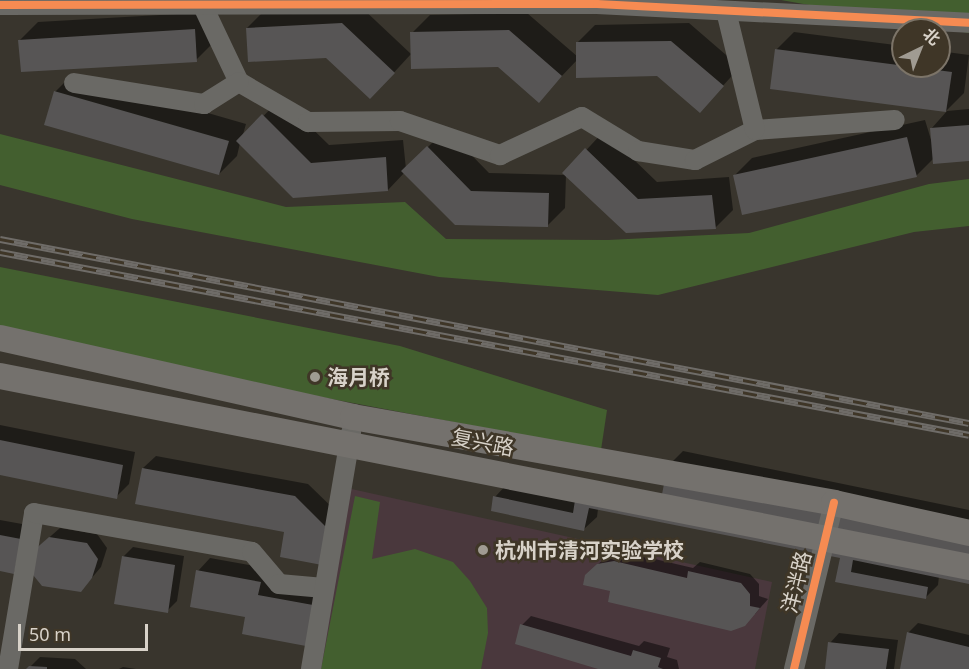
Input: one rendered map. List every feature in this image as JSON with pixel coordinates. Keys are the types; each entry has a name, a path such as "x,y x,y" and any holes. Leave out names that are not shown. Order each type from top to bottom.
{"main road":[{"name":"复兴路","path":"0,338 353,417 834,503 969,533"},
{"name":"复兴路","path":"0,376 348,447 826,537 969,567"}],"street":[{"path":"0,5 201,2 597,4 969,23"},
{"path":"201,2 239,82 308,122 400,121 500,155 582,117 638,151 695,160 755,130 895,120"},
{"path":"726,11 755,130"},
{"path":"74,83 204,104 239,82"},
{"path":"310,669 353,417"},
{"name":"洋泮路","path":"794,669 834,503"},
{"path":"8,669 8,616 34,513 252,552 279,584 324,588"}],"shaded area":[{"name":"杭州市清河实验学校","path":"347,488 772,582 755,669 312,669"}],"green space":[{"path":"781,0 969,0 969,33 951,30 951,18 891,20"},
{"path":"0,134 286,207 405,202 446,239 608,240 749,233 929,184 969,179 969,226 914,232 658,295 439,277 132,219 0,185"},
{"path":"0,267 400,346 607,410 601,450 0,336"},
{"path":"355,496 380,502 372,559 415,549 453,562 470,581 487,608 488,633 481,669 321,669"}],"building":[{"path":"342,23 395,73 370,99 326,58 248,62 246,28"},
{"path":"195,29 197,62 21,72 18,40"},
{"path":"509,30 562,76 539,103 498,67 411,69 410,32"},
{"path":"671,41 724,86 700,113 657,76 576,78 576,42"},
{"path":"775,49 891,64 891,78 951,78 952,72 946,112 770,89"},
{"path":"54,91 229,141 219,175 44,125"},
{"path":"262,114 311,163 386,157 388,191 293,198 236,141"},
{"path":"969,125 969,161 933,164 930,128"},
{"path":"907,137 917,177 742,215 733,175"},
{"path":"427,146 471,191 549,193 548,227 455,225 401,171"},
{"path":"585,148 638,199 712,195 716,229 626,233 562,173"},
{"path":"0,440 123,465 117,499 0,475"},
{"path":"668,463 969,525 969,584 853,560 851,572 928,587 926,599 835,582 840,558 589,508 584,531 491,511 493,496 573,513 576,494 659,510"},
{"path":"142,468 295,496 329,530 322,565 280,557 284,532 135,504"},
{"path":"0,535 21,539 14,574 0,571"},
{"path":"49,537 87,543 98,559 92,578 81,592 42,586 29,570 32,552"},
{"path":"122,556 175,565 168,613 114,604"},
{"path":"614,561 687,578 688,571 741,583 750,594 750,606 760,608 745,626 731,631 608,602 610,591 583,585 585,575 597,564"},
{"path":"196,570 261,582 258,595 313,605 306,646 242,634 245,617 190,607"},
{"path":"520,624 631,656 633,650 661,658 658,667 663,669 598,669 515,644"},
{"path":"907,632 969,647 969,669 900,669"},
{"path":"828,642 889,649 886,669 825,669"},
{"path":"29,666 47,667 47,669 26,669"}],"railway":[{"path":"0,239 969,423"},
{"path":"0,252 969,435"}],"cycle path":[{"path":"0,5 597,4 969,23"},
{"path":"794,669 834,503"}],"place":[{"name":"海月桥","path":"315,377"},
{"name":"杭州市清河实验学校","path":"483,550"}]}
